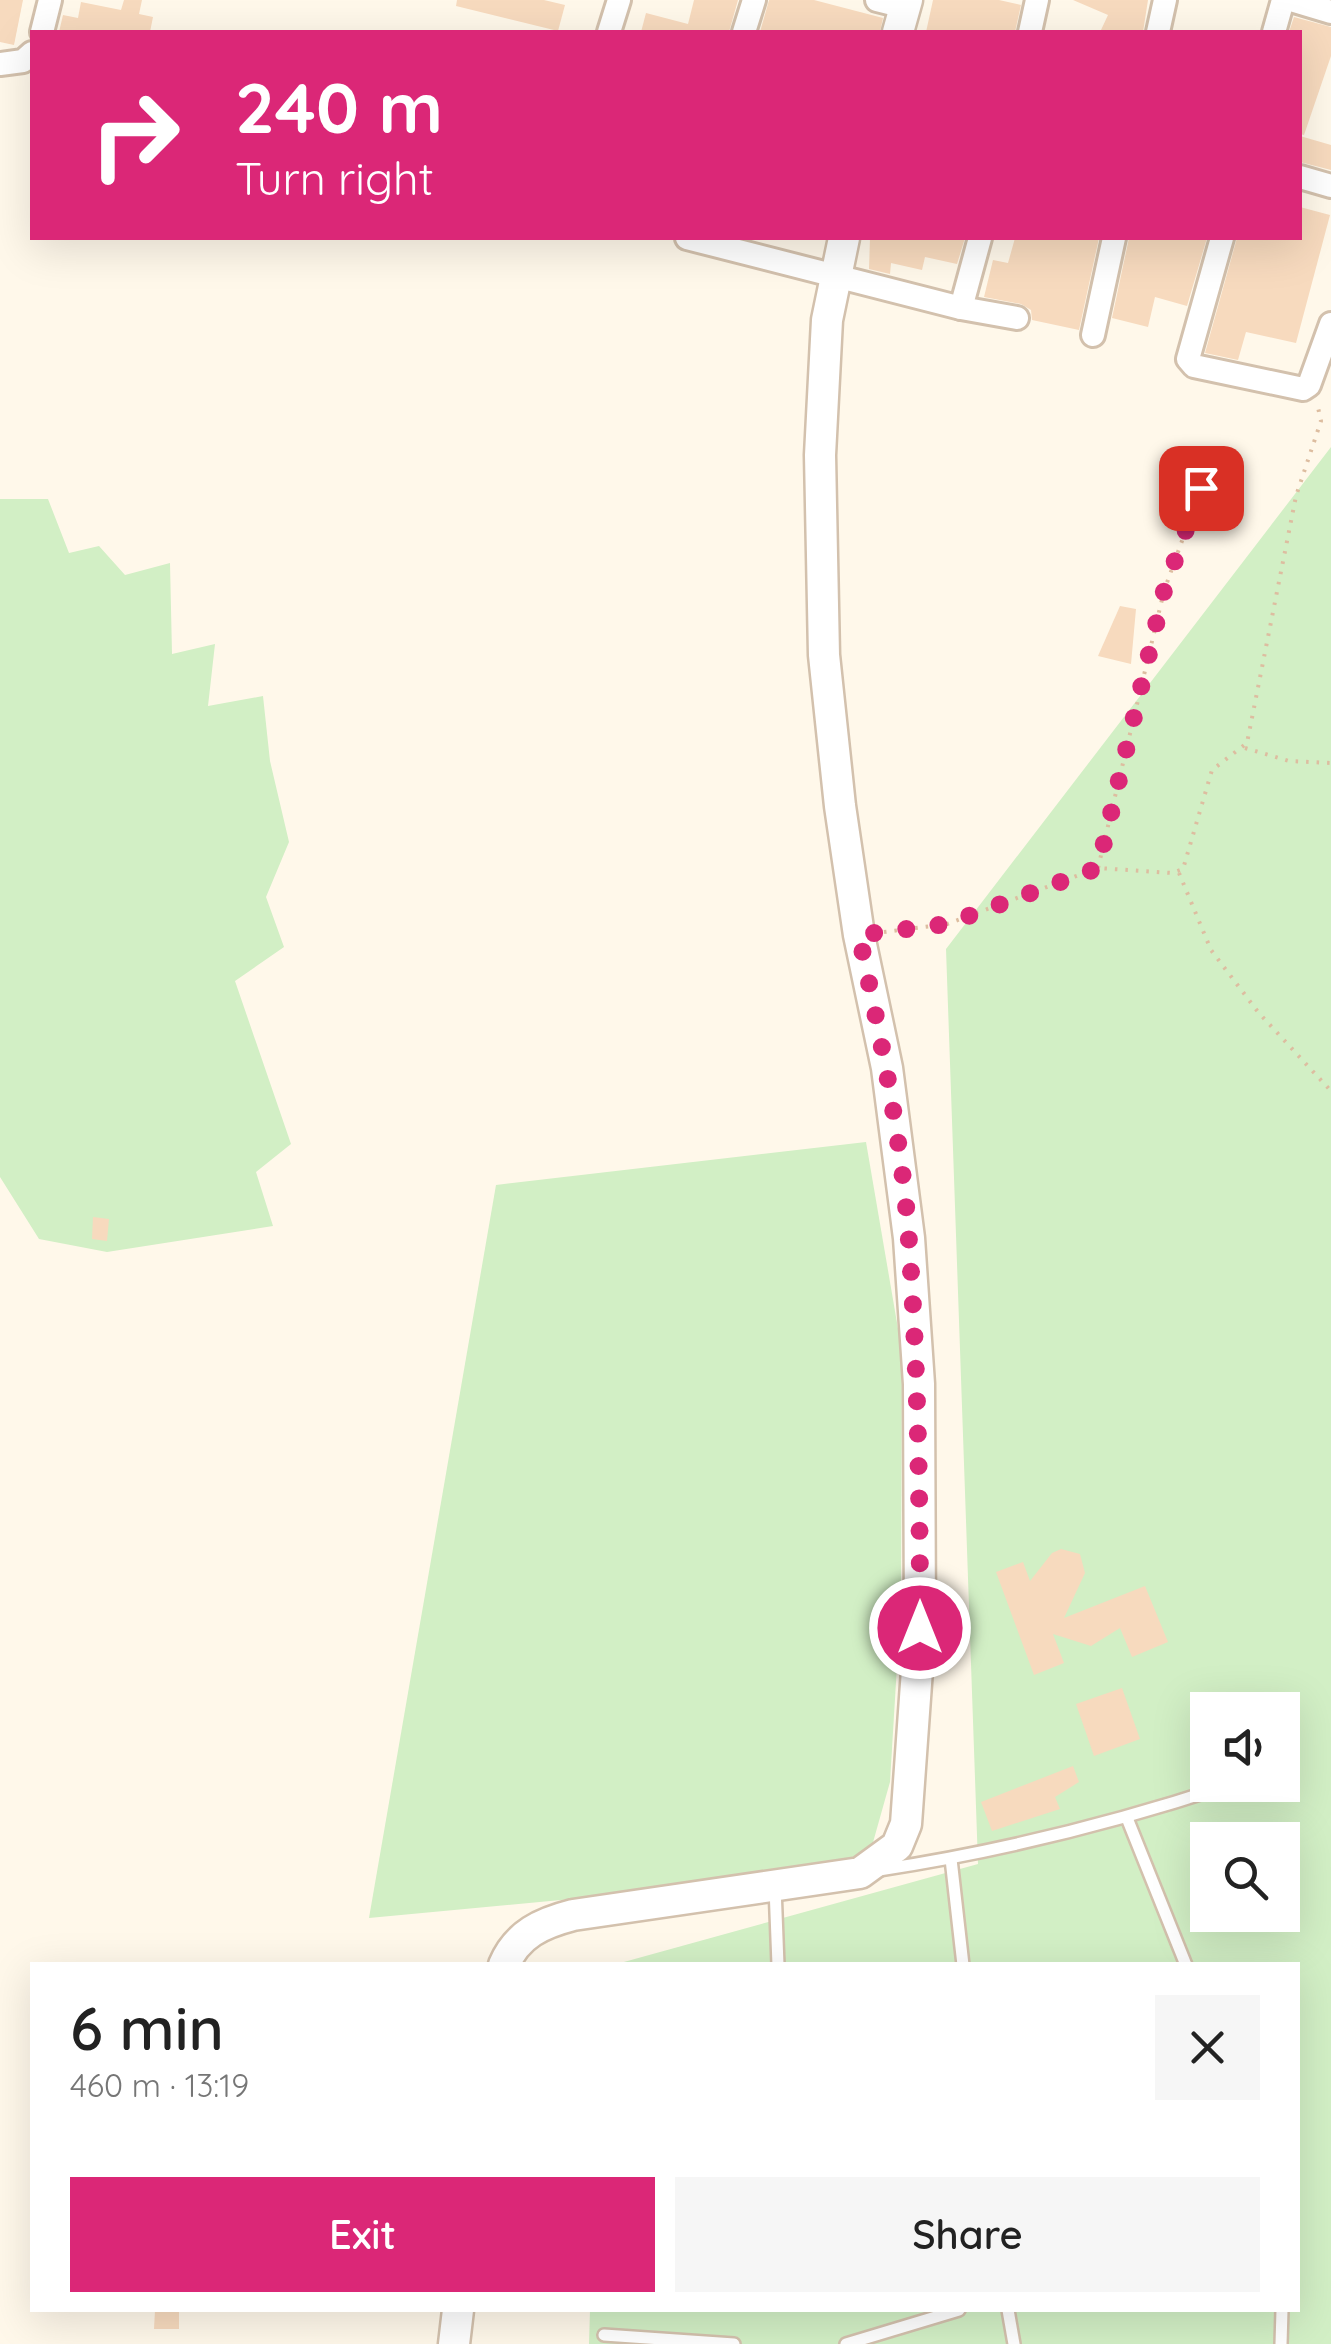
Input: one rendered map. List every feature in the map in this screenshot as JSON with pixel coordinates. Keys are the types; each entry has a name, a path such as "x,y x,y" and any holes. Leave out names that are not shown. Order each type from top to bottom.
{"street":[{"path":"42,30 50,0"},
{"path":"609,30 619,0"},
{"path":"745,30 754,0"},
{"path":"1030,30 1037,0"},
{"path":"1158,30 1165,0"},
{"path":"1275,30 1287,0 1331,12"},
{"path":"0,64 23,61 30,56"},
{"path":"1302,179 1331,186"},
{"path":"695,240 961,308 1017,318"},
{"path":"505,1962 510,1952 542,1923 860,1873 897,1846 906,1824 920,1568 919,1384 909,1238 887,1068 859,935 830,727 824,654 820,455 834,274 843,240"},
{"path":"961,308 979,240"},
{"path":"1093,335 1114,240"},
{"path":"1221,240 1188,358 1194,366 1295,388 1309,385 1331,324"},
{"path":"454,2344 458,2312"}],"lane":[{"path":"860,1873 951,1859 1128,1818 1190,1798"},
{"path":"1128,1818 1185,1962"},
{"path":"951,1859 963,1962"},
{"path":"775,1887 778,1962"},
{"path":"846,2344 952,2312"},
{"path":"1008,2312 1014,2344"},
{"path":"1281,2344 1282,2312"},
{"path":"604,2335 734,2344"}],"path":[{"path":"1245,748 1296,496 1321,422 1309,385"},
{"path":"1098,868 1164,591 1201,488"},
{"path":"1179,873 1186,864 1212,770 1220,760 1245,748 1288,761 1331,763"},
{"path":"859,935 947,924 1098,868 1179,873"},
{"path":"1179,873 1210,950 1258,1012 1331,1092"}],"green space":[{"path":"1331,447 1331,2344 589,2344 590,2312 1300,2312 1300,1962 624,1962 978,1864 946,949"},
{"path":"0,499 48,499 69,553 99,546 125,575 170,563 172,654 215,644 208,706 263,696 270,761 289,842 266,897 284,947 235,981 291,1144 256,1172 273,1226 107,1252 39,1239 0,1177"},
{"path":"866,1142 902,1352 901,1599 890,1782 870,1853 730,1884 369,1918 496,1185"}],"building":[{"path":"0,0 23,0 14,45 0,42"},
{"path":"124,0 142,0 139,14 153,17 150,30 59,30 63,15 78,18 81,2 121,10"},
{"path":"457,0 544,0 565,5 558,30 456,6"},
{"path":"694,0 738,0 730,30 642,30 646,13 688,24"},
{"path":"769,0 814,0 883,18 880,30 761,30"},
{"path":"933,0 999,0 1021,5 1015,30 926,30"},
{"path":"1073,0 1148,0 1143,30 1101,30 1108,15"},
{"path":"1294,17 1331,27 1331,56 1304,135 1302,30 1290,30"},
{"path":"1302,137 1331,145 1331,170 1302,163"},
{"path":"1302,208 1330,215 1296,343 1246,332 1238,360 1205,353 1236,240 1302,240"},
{"path":"870,240 964,240 957,264 925,257 922,270 891,263 890,274 869,269"},
{"path":"1014,240 1099,240 1079,330 1032,320 1031,310 1021,304 984,297 993,260 1008,263"},
{"path":"1129,240 1206,240 1187,306 1155,297 1148,327 1112,318"},
{"path":"1120,606 1136,609 1131,664 1098,656"},
{"path":"93,1217 109,1219 107,1241 92,1239"},
{"path":"1061,1549 1080,1554 1085,1573 1064,1618 1145,1586 1168,1642 1132,1657 1120,1628 1091,1646 1053,1634 1064,1663 1034,1675 996,1572 1023,1562 1030,1581 1052,1553"},
{"path":"1122,1688 1140,1739 1094,1756 1076,1704"},
{"path":"1073,1766 1079,1782 1055,1797 1060,1809 992,1831 981,1802"},
{"path":"155,2312 179,2312 179,2329 154,2329"}],"route":[{"path":"920,1628 919,1384 909,1238 887,1068 859,935 947,924 1098,868 1164,591 1201,488"}]}
